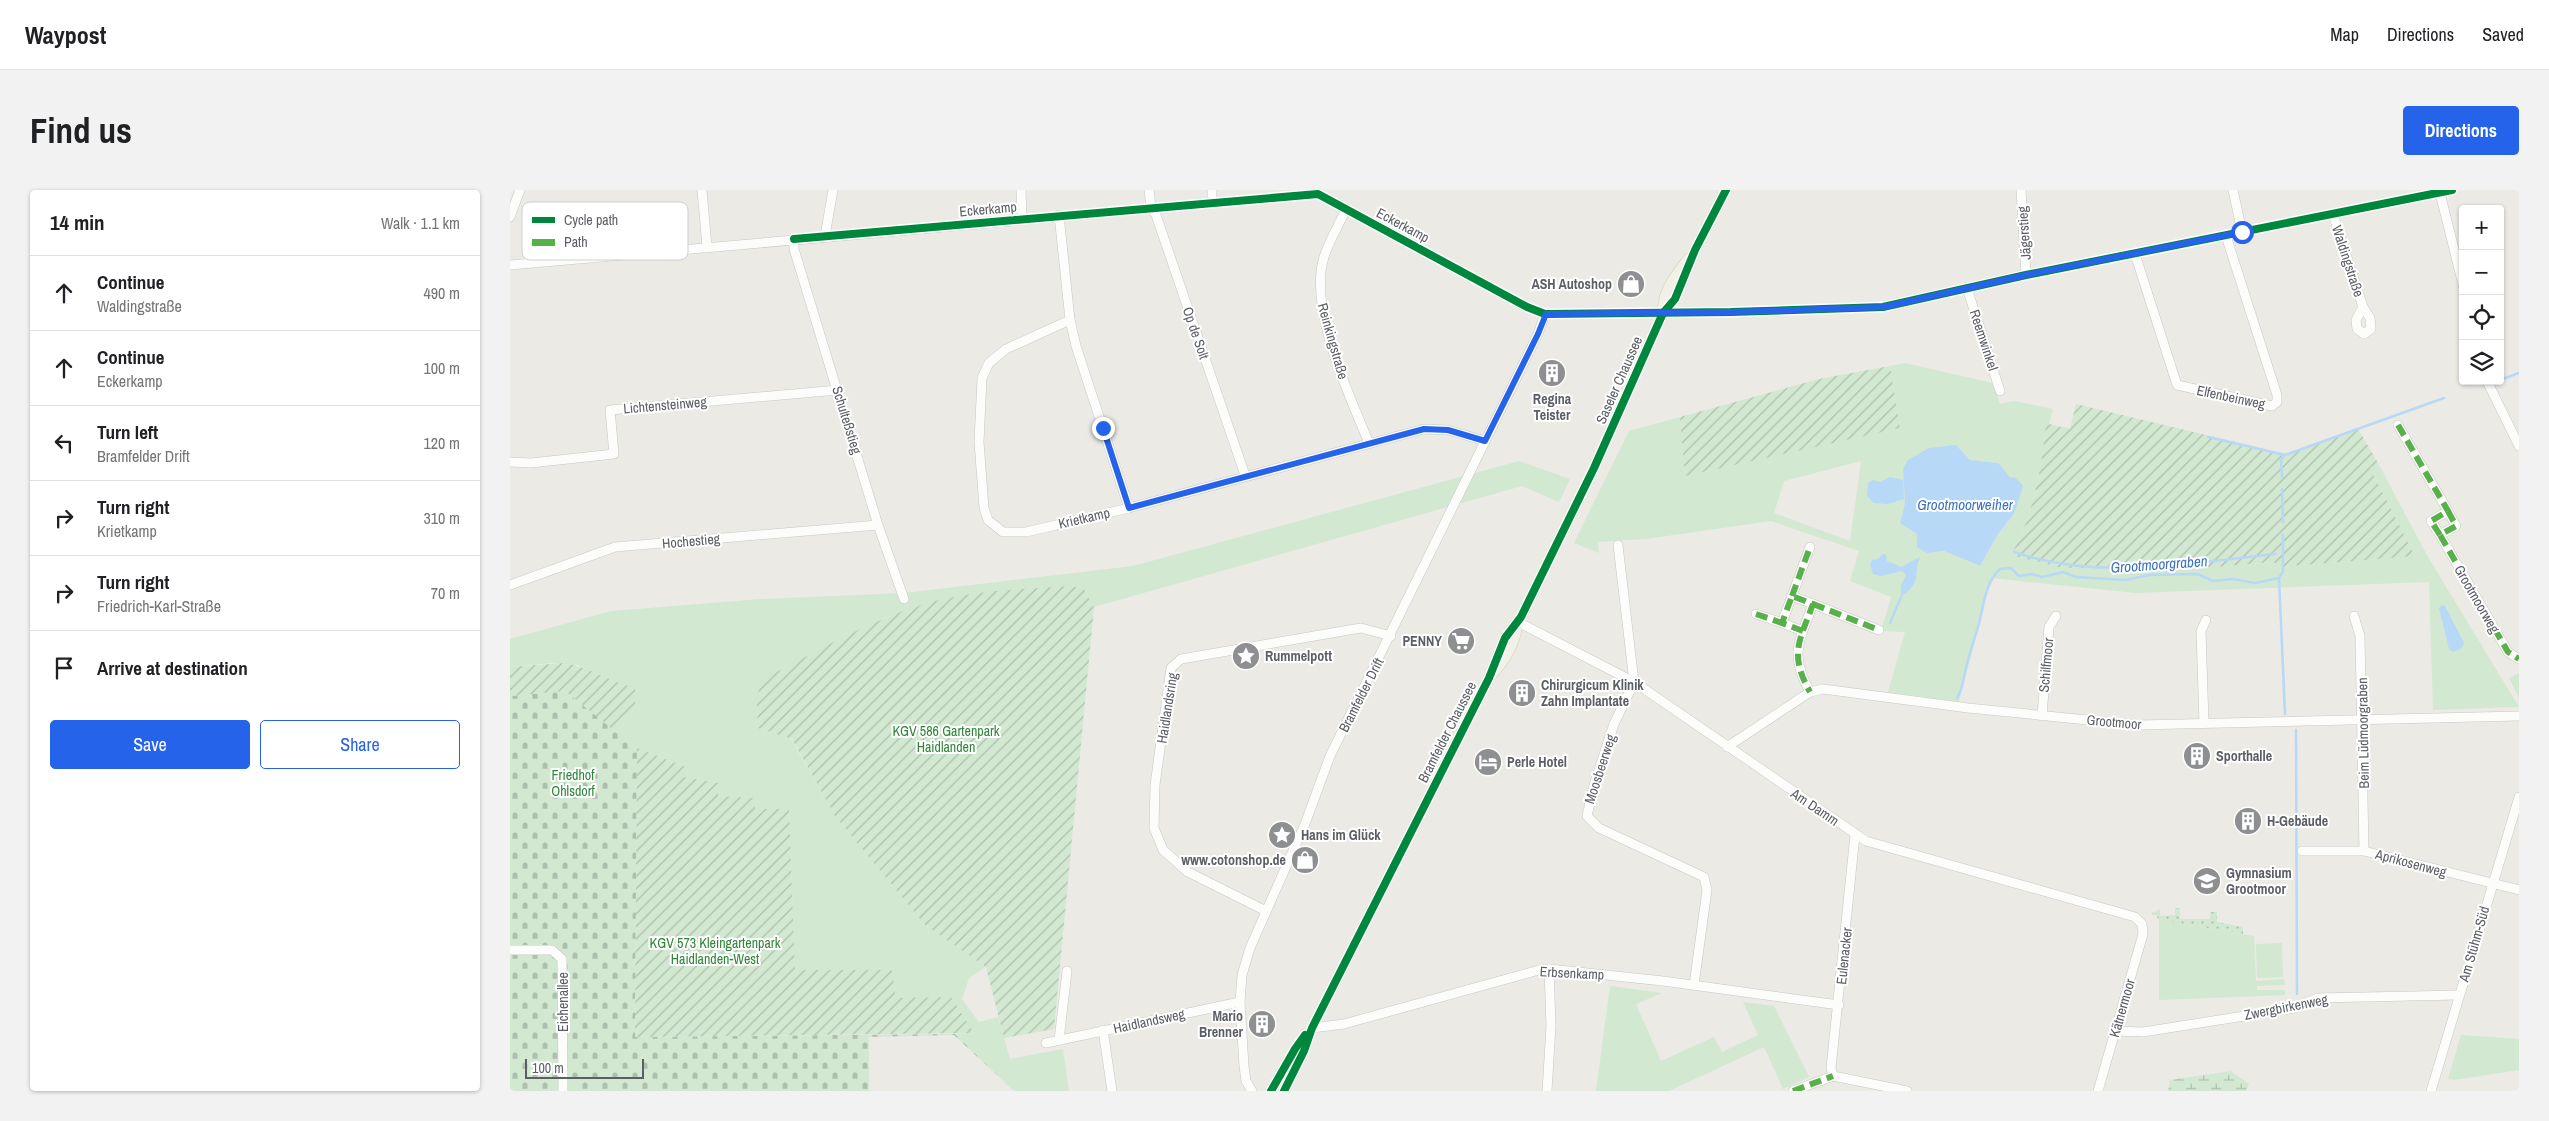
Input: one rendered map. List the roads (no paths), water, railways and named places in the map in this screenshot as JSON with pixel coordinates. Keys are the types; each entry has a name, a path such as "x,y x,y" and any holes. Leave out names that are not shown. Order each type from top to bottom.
{"main road":[{"name":"Saseler Chaussee","path":"1603,448 1663,313 1676,299 1695,250 1726,190"},
{"name":"Bramfelder Chaussee","path":"1284,1091 1304,1051 1312,1028 1489,678 1504,638 1518,622 1603,448"},
{"name":"Bramfelder Chaussee","path":"1271,1091 1295,1049 1312,1028"}],"street":[{"path":"510,217 520,190"},
{"path":"702,190 707,247"},
{"path":"826,236 833,190"},
{"path":"1021,190 1022,218"},
{"name":"Op de Solt","path":"1149,190 1151,207 1156,215 1245,475"},
{"path":"1212,190 1212,201"},
{"name":"Jägerstieg","path":"2021,190 2026,275"},
{"path":"2234,190 2242,232"},
{"name":"Waldingstraße","path":"1663,313 1884,307 2026,275 2452,190"},
{"name":"Eckerkamp","path":"688,249 1319,192 1346,209 1527,307 1546,314 1663,313"},
{"path":"2440,193 2459,269"},
{"name":"Reinkingstraße","path":"1346,209 1324,257 1320,280 1320,296 1329,336 1369,443"},
{"name":"Waldingstraße","path":"2333,214 2363,307"},
{"path":"1059,215 1070,320 1076,346 1129,508"},
{"name":"Elfenbeinweg","path":"2135,254 2177,385 2272,406 2277,402 2276,395 2226,236"},
{"name":"Schulteßstieg","path":"794,239 794,249 878,525 904,599"},
{"name":"Eckerkamp","path":"510,265 565,260"},
{"name":"Reemwinkel","path":"1967,288 2000,391"},
{"name":"Bramfelder Drift","path":"1252,1091 1244,1076 1240,1002 1242,975 1250,948 1304,824 1330,756 1391,636 1546,314"},
{"name":"Krietkamp","path":"1070,320 1006,349 988,363 982,378 979,410 980,475 985,515 992,525 1004,532 1026,532 1129,508 1245,475 1424,429 1437,428 1485,441"},
{"path":"2489,385 2519,446"},
{"name":"Lichtensteinweg","path":"510,462 532,464 614,454 610,410 838,390"},
{"path":"2398,425 2456,526 2440,535"},
{"name":"Grootmoorweg","path":"2448,511 2431,521 2508,652 2519,659"},
{"name":"Hochestieg","path":"510,585 615,547 878,525"},
{"path":"1618,545 1634,682"},
{"path":"1782,623 1810,547"},
{"path":"1792,596 1879,630"},
{"path":"1810,692 1797,663 1798,646 1813,604"},
{"path":"1756,614 1803,631"},
{"name":"Schilfmoor","path":"2042,716 2049,627 2056,616"},
{"name":"Beim Lüdmoorgraben","path":"2354,616 2360,636 2364,851"},
{"path":"2204,723 2201,631 2206,620"},
{"name":"Am Damm","path":"1518,622 1634,682 1866,841 2136,916 2142,924"},
{"name":"Haidlandsring","path":"1266,910 1188,872 1163,850 1154,828 1155,785 1171,668 1181,659 1361,628 1391,636"},
{"name":"Moosbeerweg","path":"1634,682 1614,724 1594,785 1587,816 1599,828 1704,877 1707,890 1694,985"},
{"name":"Grootmoor","path":"1727,747 1810,692 1823,688 2042,716 2138,725 2363,718 2519,716"},
{"name":"Am Stühm-Süd","path":"2431,1091 2491,884 2519,797"},
{"name":"Eulenacker","path":"1833,1076 1832,1068 1855,835"},
{"name":"Aprikosenweg","path":"2302,851 2364,851 2519,890"},
{"name":"Kätnermoor","path":"2098,1091 2143,934 2142,924"},
{"name":"Eichenallee","path":"510,950 552,950 559,954 563,962 563,1091"},
{"path":"1547,1091 1551,1026 1549,969"},
{"name":"Erbsenkamp","path":"1312,1028 1344,1024 1539,970 1549,969 1694,985 1838,1005"},
{"path":"1059,1040 1067,971"},
{"name":"Zwergbirkenweg","path":"2115,1031 2143,1032 2295,1008 2318,998 2459,995"},
{"name":"Haidlandsweg","path":"1046,1042 1240,1002"},
{"path":"1103,1030 1112,1091"},
{"path":"1793,1091 1833,1076 1906,1091"}],"water":[{"name":"Grootmoorweiher","path":"1956,445 1970,460 1998,463 2010,477 2016,478 2023,486 2014,514 1998,534 1980,566 1944,551 1927,553 1917,547 1917,534 1900,523 1905,503 1903,469 1908,460 1929,448"},
{"path":"1890,477 1903,480 1904,499 1888,504 1874,503 1867,496 1868,483 1873,480 1880,482"},
{"path":"1883,554 1886,555 1887,561 1901,567 1920,557 1915,582 1901,597 1901,586 1906,575 1902,571 1881,576 1873,574 1870,564 1872,560 1878,559"},
{"path":"2442,605 2445,606 2464,643 2462,648 2453,652 2449,649 2439,608"}],"waterway":[{"path":"2504,379 2519,373"},
{"path":"2282,477 2281,460 2285,455 2444,398"},
{"path":"2208,437 2285,455"},
{"path":"2282,489 2283,522"},
{"path":"2283,535 2283,571 2279,578 2285,714"},
{"name":"Grootmoorgraben","path":"2014,552 2046,561 2078,566 2111,568 2177,565 2275,554"},
{"path":"1957,698 1962,687 1985,596 1991,582 2000,569 2011,568 2019,576 2032,574 2042,577 2063,572 2076,577 2125,580 2149,575 2197,574 2213,581 2233,579 2255,583 2279,578"},
{"path":"1890,623 1901,597"},
{"path":"2296,730 2297,994"}],"place":[{"name":"ASH Autoshop","path":"1631,284"},
{"name":"Regina Teister","path":"1552,373"},
{"name":"PENNY","path":"1461,641"},
{"name":"Rummelpott","path":"1246,656"},
{"name":"Chirurgicum Klinik Zahn Implantate","path":"1522,693"},
{"name":"Sporthalle","path":"2197,756"},
{"name":"Perle Hotel","path":"1488,762"},
{"name":"H-Gebäude","path":"2248,821"},
{"name":"Hans im Glück","path":"1282,835"},
{"name":"www.cotonshop.de","path":"1305,860"},
{"name":"Gymnasium Grootmoor","path":"2207,881"},
{"name":"Mario Brenner","path":"1262,1024"}],"park label":[{"name":"KGV 586 Gartenpark Haidlanden","path":"946,740"},
{"name":"Friedhof Ohlsdorf","path":"573,784"},
{"name":"KGV 573 Kleingartenpark Haidlanden-West","path":"715,952"}]}
